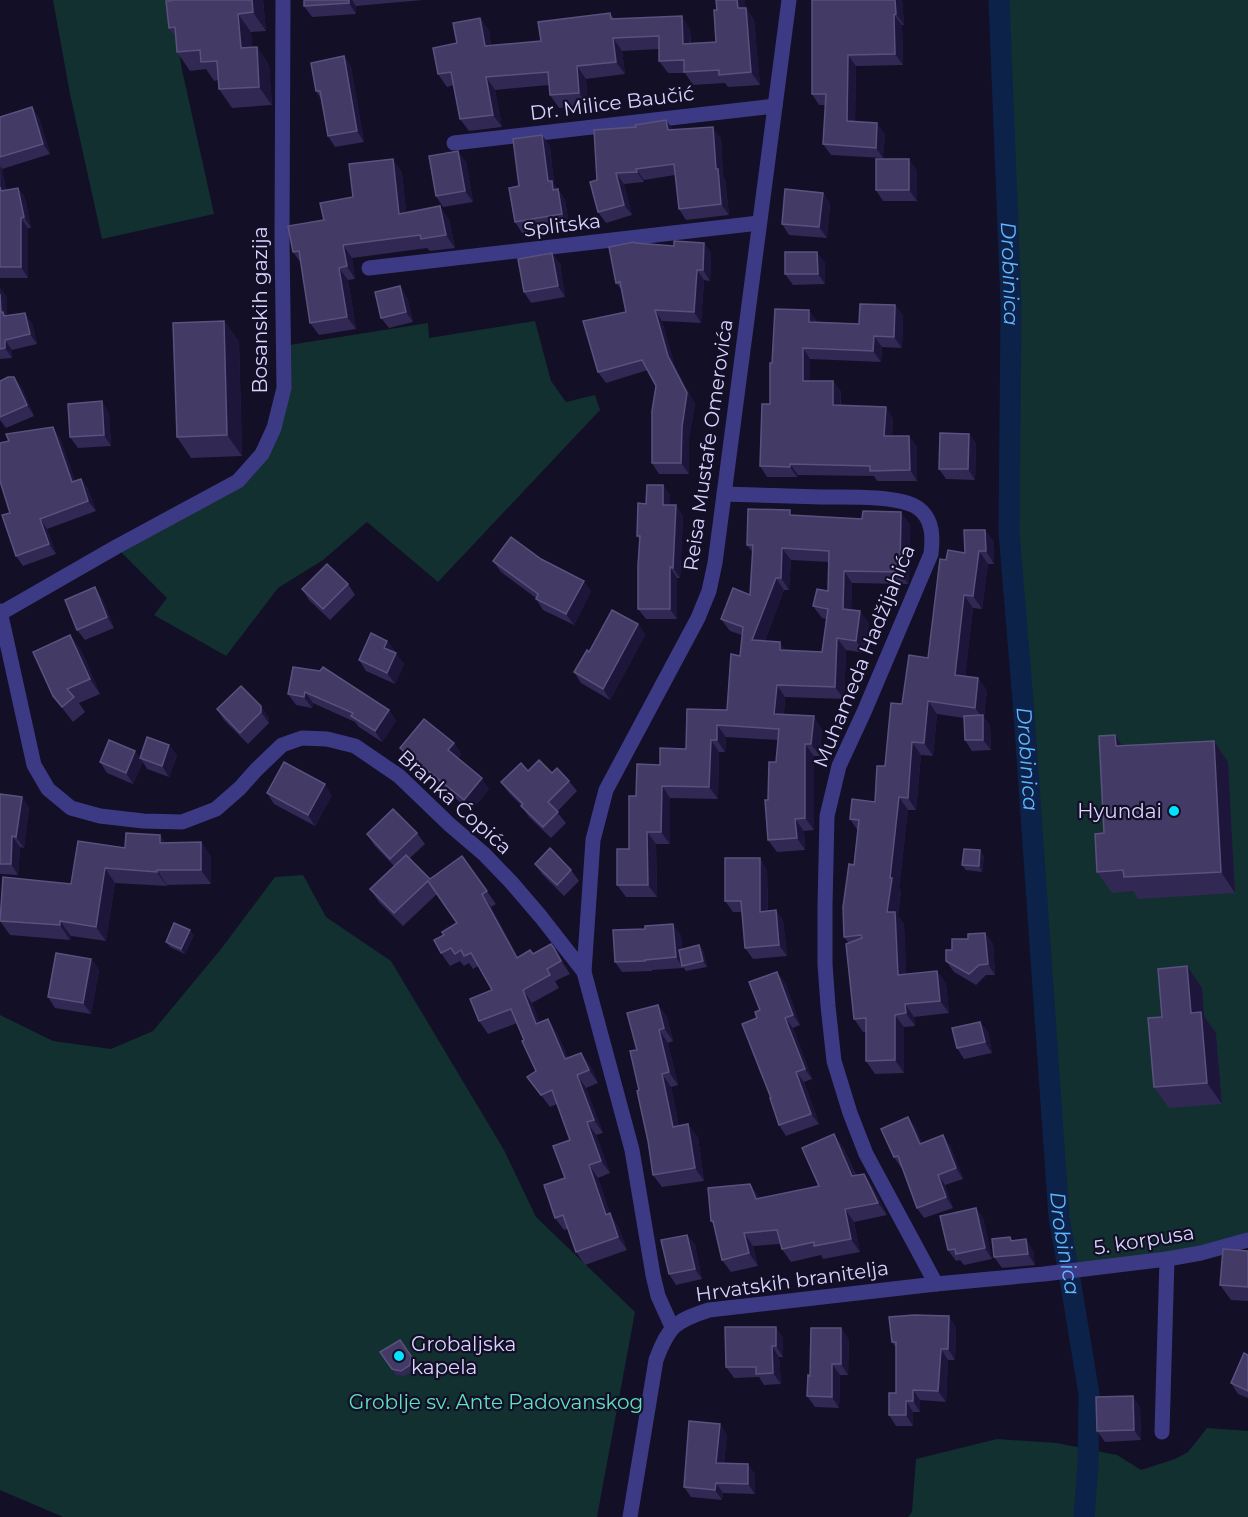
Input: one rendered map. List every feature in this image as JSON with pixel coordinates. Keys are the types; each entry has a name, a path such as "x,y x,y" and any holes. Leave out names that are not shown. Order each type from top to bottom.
{"street":[{"name":"Bosanskih gazija","path":"0,612 238,481 262,454 274,429 284,388 283,0"},
{"name":"Reisa Mustafe Omerovića","path":"672,1327 658,1296 652,1275 632,1150 585,972 593,840 606,790 693,628 709,591 715,563 789,0"},
{"name":"Dr. Milice Baučić","path":"454,143 775,105"},
{"name":"Splitska","path":"369,268 759,223"},
{"name":"Muhameda Hadžijahića","path":"724,494 870,498 898,501 916,506 927,516 931,527 933,540 931,554 839,766 827,816 825,964 834,1061 850,1113 866,1154 936,1284"},
{"name":"Branka Ćopića","path":"0,612 34,765 48,789 71,808 100,816 143,821 182,822 216,809 282,745 302,738 327,739 355,747 399,776 484,854 541,917 585,972"},
{"name":"5. korpusa","path":"1044,1274 1167,1259 1201,1253 1248,1240"},
{"path":"1162,1432 1167,1259"},
{"name":"Hrvatskih branitelja","path":"672,1327 690,1316 709,1310 1044,1274"},
{"path":"630,1517 656,1360 663,1341 672,1327"}],"green space":[{"path":"53,0 171,0 182,70 214,214 102,239 70,94"},
{"path":"999,0 1248,0 1248,1240 1079,1270 1070,1279 1059,1218 1009,533 1011,440 1008,224"},
{"path":"535,321 551,381 566,402 595,395 600,410 438,582 367,522 323,560 278,588 226,656 154,615 167,598 116,547 238,481 274,428 283,346 428,323 429,338"},
{"name":"Groblje sv. Ante Padovanskog","path":"303,875 326,917 391,961 504,1150 536,1217 635,1312 597,1517 63,1517 0,1490 0,1015 53,1041 111,1049 153,1031 221,949 275,877"},
{"path":"1207,1428 1248,1431 1248,1517 908,1517 912,1512 916,1459 997,1439 1057,1443 1117,1455 1141,1470 1175,1459 1188,1452"}],"building":[{"path":"252,0 253,12 238,14 241,48 257,47 259,87 219,89 217,61 201,62 200,50 177,52 175,27 169,28 166,1"},
{"path":"304,0 349,0 349,3 304,6"},
{"path":"716,0 737,0 738,8 746,8 751,72 719,75 719,70 684,72 684,60 659,61 659,36 613,38 616,62 577,66 579,93 550,95 548,72 486,77 493,115 460,119 451,72 438,74 433,48 457,43 453,23 480,18 485,46 541,41 538,22 610,13 611,19 682,16 683,44 716,42 714,10 717,10"},
{"path":"812,0 895,0 895,54 848,55 847,121 877,123 876,148 823,144 826,94 812,94"},
{"path":"344,56 357,131 328,136 320,91 316,91 311,63"},
{"path":"32,107 43,144 0,157 0,117"},
{"path":"666,120 668,130 713,127 721,204 679,209 674,164 636,169 637,172 616,173 624,205 598,212 590,182 597,180 594,130 636,127 635,125"},
{"path":"542,135 548,181 552,181 553,190 558,189 562,214 515,222 509,188 519,186 513,139"},
{"path":"458,151 465,191 436,196 429,156"},
{"path":"393,159 399,214 440,206 446,235 421,239 420,235 343,245 347,266 339,268 347,317 310,323 299,251 293,252 288,226 324,220 320,203 353,197 349,164"},
{"path":"876,159 909,159 909,190 876,190"},
{"path":"0,187 1,191 18,188 24,217 21,218 21,267 0,267"},
{"path":"785,189 823,193 819,227 782,224"},
{"path":"674,241 704,243 703,270 697,270 694,312 655,310 668,356 687,393 682,427 681,463 652,463 652,411 656,386 642,360 598,372 583,321 626,312 620,282 616,283 609,247 634,242 674,246"},
{"path":"785,252 817,252 818,274 785,274"},
{"path":"552,253 558,286 524,292 518,259"},
{"path":"400,286 406,312 381,318 375,292"},
{"path":"0,294 1,312 4,316 25,313 30,334 5,340 5,348 0,349"},
{"path":"860,304 895,305 894,337 874,336 873,351 803,348 803,381 833,381 833,405 886,407 884,436 909,436 910,470 870,471 870,466 790,464 790,467 760,466 762,404 770,404 770,363 772,363 775,309 809,310 809,322 859,324"},
{"path":"224,321 227,435 177,437 173,323"},
{"path":"14,377 27,405 0,417 0,381"},
{"path":"102,401 104,435 70,437 68,404"},
{"path":"53,427 72,482 81,479 88,501 40,519 49,544 16,556 2,515 10,513 0,481 0,443 9,441 6,434"},
{"path":"940,433 969,434 968,469 939,469"},
{"path":"647,485 663,485 663,505 676,505 673,568 670,567 670,609 638,609 640,536 637,536 638,503 646,504"},
{"path":"748,509 790,510 790,515 862,519 863,511 901,512 899,572 844,571 843,609 860,611 856,641 837,638 835,687 777,685 774,714 814,716 811,744 805,744 805,818 795,819 797,838 768,840 765,800 768,800 769,762 776,762 779,729 717,725 717,740 711,740 709,787 662,786 661,832 647,832 648,885 617,885 617,849 629,849 629,796 636,796 637,764 660,765 660,748 686,749 687,709 727,710 731,654 740,656 743,627 721,619 733,588 750,595 753,545 747,545","holes":["782,548 829,551 828,591 817,589 813,606 828,609 822,652 780,650 780,642 752,640 776,578 781,578"]},
{"path":"964,530 985,530 986,551 979,551 973,596 964,595 955,675 978,678 975,708 928,701 924,743 912,742 908,798 899,797 887,912 895,912 898,975 937,971 940,1001 905,1004 906,1013 895,1015 895,1060 866,1061 866,1018 854,1019 846,944 862,938 861,935 844,937 843,907 849,864 854,865 859,820 850,819 852,799 875,802 877,766 885,766 891,703 902,704 909,655 928,658 940,559 946,560 948,550 965,553"},
{"path":"511,537 541,559 584,581 566,614 536,599 538,594 493,561"},
{"path":"327,564 348,584 323,609 302,589"},
{"path":"95,587 107,617 77,630 65,600"},
{"path":"612,610 638,624 603,689 574,672 587,650 589,652"},
{"path":"371,633 387,641 384,648 396,653 387,673 359,660"},
{"path":"70,635 90,679 67,689 74,697 62,707 53,696 33,652"},
{"path":"293,667 320,671 323,667 389,710 375,731 351,716 353,713 305,692 304,697 288,694"},
{"path":"241,686 261,706 261,712 240,733 217,709"},
{"path":"983,715 983,740 965,740 964,716"},
{"path":"424,719 454,743 448,750 482,778 464,800 400,748"},
{"name":"Hyundai","path":"1115,735 1116,746 1214,741 1221,872 1124,877 1123,870 1097,872 1095,834 1104,833 1099,736"},
{"path":"147,737 169,745 162,766 140,758"},
{"path":"109,740 135,751 126,773 100,762"},
{"path":"539,760 552,773 557,768 569,781 548,802 558,812 543,827 501,782 521,763 528,771"},
{"path":"284,762 325,784 308,815 267,793"},
{"path":"0,794 22,797 16,837 12,836 11,864 0,864"},
{"path":"393,809 417,833 390,859 367,834"},
{"path":"126,833 160,835 160,843 201,842 201,870 157,870 157,872 105,868 96,927 60,921 60,925 0,921 3,877 71,884 78,841 125,848"},
{"path":"550,848 571,870 557,885 535,864"},
{"path":"964,849 980,850 979,866 962,865"},
{"path":"406,855 430,879 462,856 487,891 482,894 517,958 530,950 533,954 551,944 554,948 561,961 547,969 550,975 523,990 536,1024 548,1019 565,1059 581,1053 589,1070 577,1075 594,1120 587,1122 601,1161 589,1165 606,1215 610,1213 618,1237 576,1252 563,1215 555,1218 544,1185 565,1178 553,1146 570,1140 552,1090 541,1095 527,1077 536,1071 511,1009 479,1021 470,999 492,990 471,953 464,956 461,950 455,954 451,948 441,953 434,940 444,935 442,932 457,923 428,881 394,913 370,889"},
{"path":"725,858 760,858 760,912 776,910 779,945 745,948 741,901 725,901"},
{"path":"174,923 190,930 181,949 166,942"},
{"path":"673,924 676,957 615,962 613,930 645,929 645,926"},
{"path":"985,933 988,964 979,965 969,974 946,961 946,950 952,950 952,939 968,939 968,934"},
{"path":"699,945 703,961 682,966 679,950"},
{"path":"56,953 91,959 83,1003 48,997"},
{"path":"1187,966 1191,1013 1201,1012 1207,1083 1154,1087 1148,1018 1162,1017 1158,969"},
{"path":"777,972 793,1015 785,1018 805,1069 796,1072 811,1114 779,1125 742,1024 757,1018 755,1012 760,1010 749,982"},
{"path":"658,1005 664,1028 659,1030 669,1072 662,1074 673,1127 688,1124 695,1168 653,1175 630,1051 637,1050 627,1013"},
{"path":"980,1022 985,1042 957,1048 952,1028"},
{"path":"908,1117 920,1144 943,1135 956,1168 938,1175 946,1197 917,1208 898,1156 894,1157 881,1129"},
{"path":"834,1134 852,1176 864,1174 878,1203 845,1209 851,1239 814,1246 814,1242 782,1249 777,1230 744,1233 749,1253 722,1260 713,1221 711,1221 708,1188 750,1184 756,1199 819,1186 802,1148"},
{"path":"976,1208 985,1248 956,1254 955,1249 948,1250 940,1216"},
{"path":"687,1235 695,1269 669,1274 661,1240"},
{"path":"1010,1237 1011,1241 1026,1239 1028,1254 994,1257 992,1239"},
{"path":"1223,1249 1248,1251 1248,1287 1220,1285"},
{"path":"949,1316 948,1349 941,1349 938,1391 913,1390 913,1401 906,1401 906,1415 889,1415 889,1393 896,1393 896,1342 892,1342 889,1317"},
{"path":"725,1327 776,1327 776,1346 772,1346 773,1373 756,1374 756,1367 726,1367"},
{"path":"811,1328 841,1328 841,1364 832,1364 832,1397 807,1396 808,1375 810,1376"},
{"name":"Grobaljska kapela","path":"400,1340 411,1356 410,1365 401,1371 392,1369 380,1352"},
{"path":"1244,1353 1248,1355 1248,1391 1231,1383"},
{"path":"1133,1396 1134,1430 1097,1431 1096,1397"},
{"path":"689,1421 720,1424 716,1463 748,1464 748,1484 716,1483 715,1490 684,1487"}],"waterway":[{"name":"Drobinica","path":"999,0 1011,304 1009,533 1059,1218 1089,1394 1088,1466 1084,1517"}],"place":[{"name":"Hyundai","path":"1174,811"},
{"name":"Grobaljska kapela","path":"399,1356"}]}
